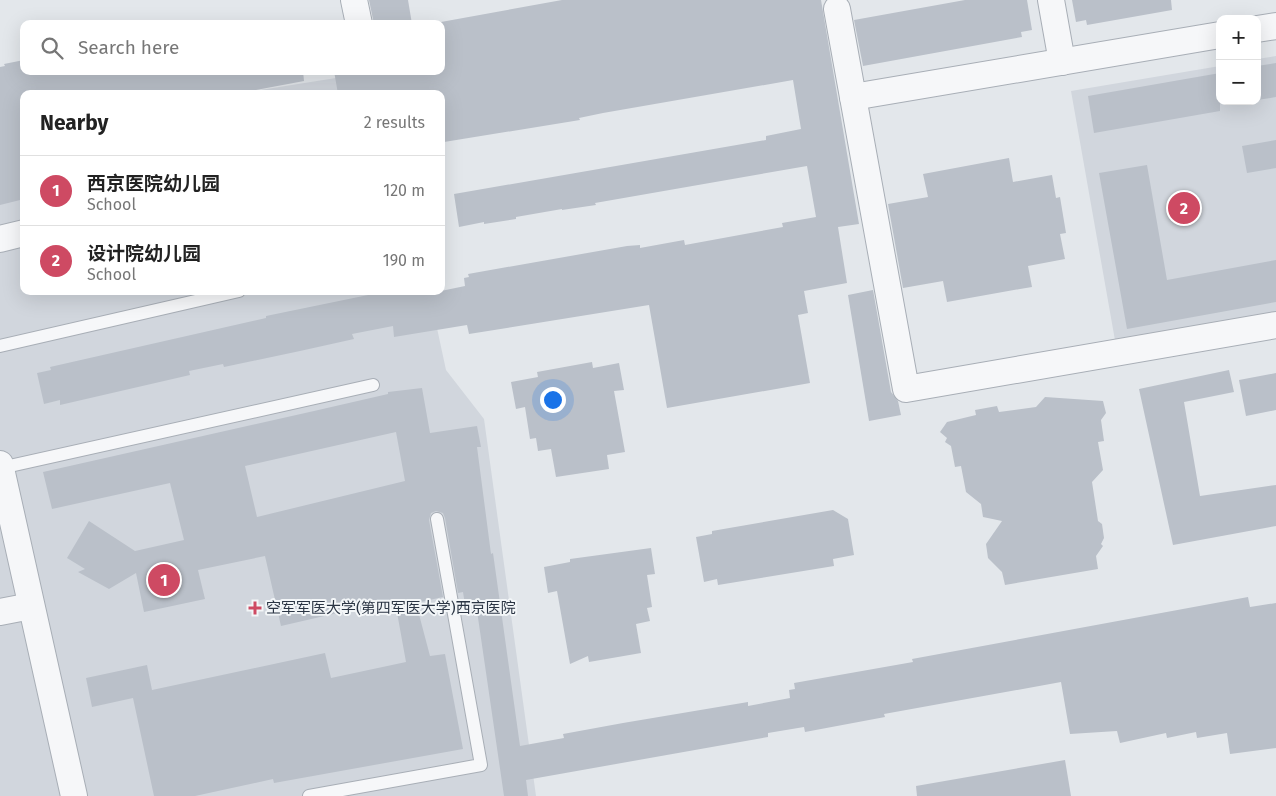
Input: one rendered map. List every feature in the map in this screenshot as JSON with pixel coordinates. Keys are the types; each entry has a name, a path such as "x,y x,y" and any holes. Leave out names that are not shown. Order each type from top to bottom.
{"street":[{"path":"354,0 358,20"},
{"path":"1051,0 1062,62"},
{"path":"837,9 906,389 1276,325"},
{"path":"1261,28 1276,26"},
{"path":"853,97 1216,36"},
{"path":"0,239 20,234"},
{"path":"0,466 74,796"},
{"path":"0,612 30,606"}],"lane":[{"path":"0,346 222,295"},
{"path":"0,466 373,384"},
{"path":"309,796 480,765 437,520"}],"shaded area":[{"path":"1276,56 1276,314 1116,346 1071,91 1216,67 1216,105 1261,105 1261,58"},
{"path":"355,75 381,75 386,90 260,90"},
{"name":"空军军医大学(第四军医大学)西京医院","path":"20,128 20,295 430,295 446,370 484,419 536,796 0,796 0,130"}],"building":[{"path":"369,0 408,0 411,20 373,20"},
{"path":"562,0 821,0 859,224 838,227 847,283 804,291 808,313 798,315 810,383 667,408 649,305 469,334 467,325 394,337 393,326 352,334 354,339 224,367 223,364 189,371 190,375 60,405 60,400 44,404 37,373 51,370 50,367 266,318 266,316 368,295 445,295 445,290 465,286 464,278 469,277 468,274 627,246 640,245 640,248 684,240 685,245 783,227 782,223 816,217 807,166 595,203 596,205 459,227 454,194 766,140 766,136 801,129 793,80 603,113 579,118 580,120 445,142 445,90 337,90 335,75 445,75 445,21"},
{"path":"965,0 1027,0 1032,30 1021,32 1022,37 863,66 854,20"},
{"path":"1072,0 1171,0 1172,10 1087,25 1086,20 1076,22"},
{"path":"20,61 20,75 303,75 304,81 256,90 20,90 20,200 0,205 0,67 5,66 4,64"},
{"path":"1276,63 1276,97 1261,99 1261,65"},
{"path":"1216,74 1216,105 1220,105 1220,111 1094,133 1088,96"},
{"path":"1276,140 1276,168 1247,173 1242,146"},
{"path":"1009,158 1013,182 1052,175 1056,198 1060,197 1066,233 1060,234 1065,259 1028,266 1032,287 947,302 943,281 903,288 888,204 928,197 923,174"},
{"path":"1147,165 1167,280 1276,260 1276,302 1127,329 1099,173"},
{"path":"873,290 891,392 898,401 901,415 869,421 848,295"},
{"path":"592,362 593,368 619,363 624,390 614,391 625,452 607,455 609,469 556,477 551,449 538,451 536,438 530,439 525,407 516,409 511,382 538,377 537,372"},
{"path":"1229,370 1234,392 1184,402 1200,496 1276,485 1276,526 1173,545 1139,389"},
{"path":"1276,373 1276,410 1246,416 1239,380"},
{"path":"422,388 430,433 477,426 481,447 477,447 491,554 493,553 520,746 564,738 563,734 623,723 748,702 748,706 790,698 789,690 795,689 794,683 913,662 912,659 1248,597 1250,607 1276,603 1276,748 1230,754 1227,733 1197,738 1196,732 1167,738 1166,733 1120,743 1117,731 1070,734 1061,682 884,714 885,717 805,732 804,727 768,733 768,737 526,780 528,796 504,796 476,604 465,605 463,592 458,593 445,518 443,513 436,511 431,513 429,520 443,597 416,603 430,656 445,654 463,749 274,783 273,779 195,796 154,796 133,698 92,707 86,678 147,665 152,690 325,653 331,678 406,662 396,607 361,615 359,608 281,626 265,556 198,570 205,599 144,612 136,573 109,589 78,572 85,569 67,558 89,521 135,551 184,540 170,483 52,509 43,472 388,394 388,392","holes":["396,432 405,481 257,517 245,466"]},
{"path":"1045,397 1103,401 1106,413 1101,420 1104,441 1098,442 1103,470 1092,482 1098,521 1102,524 1104,538 1101,544 1103,546 1096,556 1098,569 1005,585 1002,572 988,558 986,544 1002,521 983,517 981,504 966,492 961,466 955,467 951,446 945,442 947,438 940,432 947,422 976,415 975,410 997,406 999,412 1036,407"},
{"path":"833,510 848,519 854,555 833,559 834,566 718,585 717,579 704,582 696,537 712,534 712,531"},
{"path":"651,548 655,574 647,575 652,607 647,608 650,621 636,624 641,653 589,662 588,656 570,664 557,591 548,593 544,567 570,562 570,559"},
{"path":"1065,760 1071,796 917,796 916,786"}],"place":[{"name":"设计院幼儿园","path":"1184,208"},
{"name":"西京医院幼儿园","path":"164,580"},
{"name":"空军军医大学(第四军医大学)西京医院","path":"255,608"}]}
